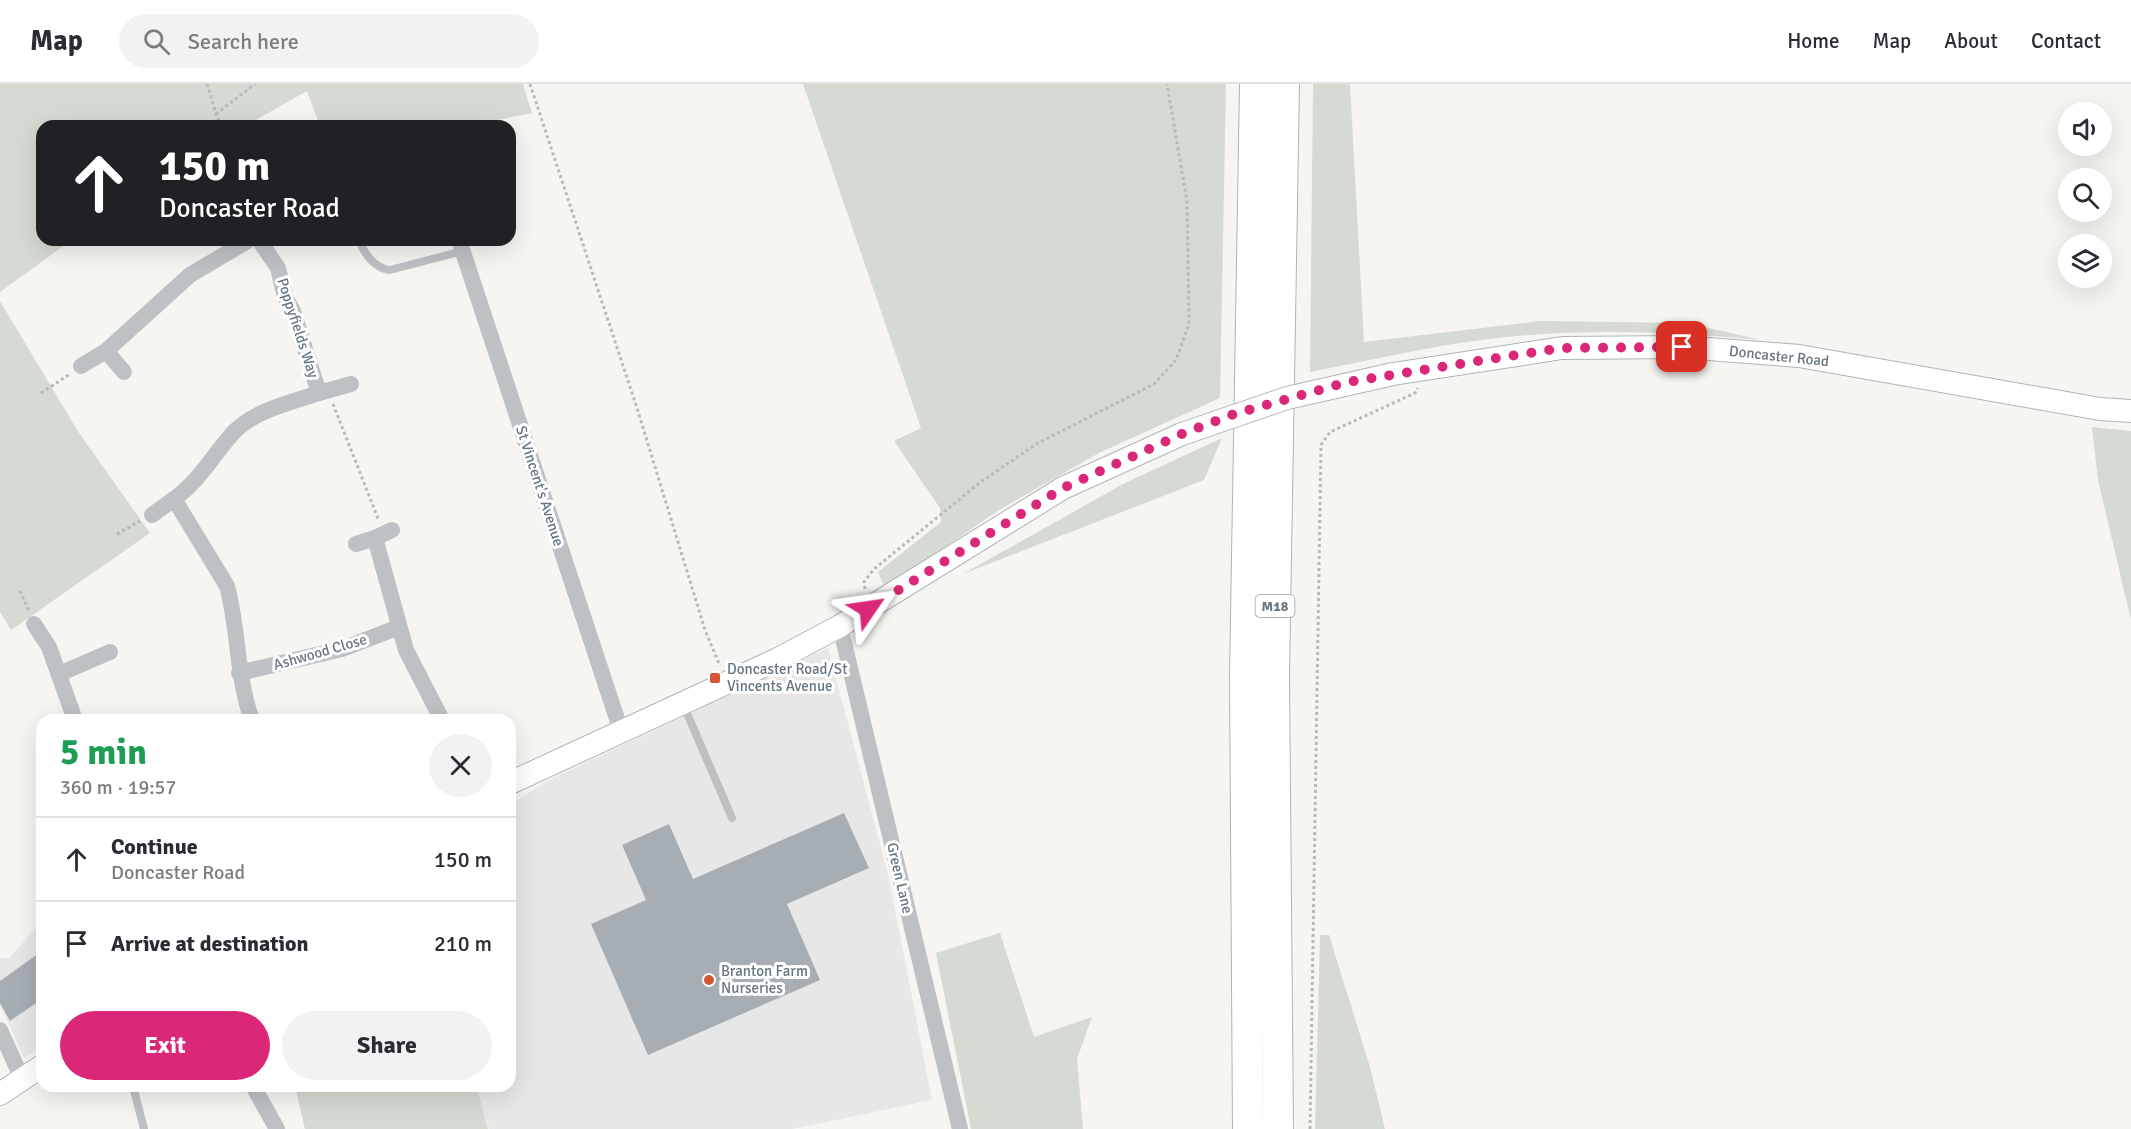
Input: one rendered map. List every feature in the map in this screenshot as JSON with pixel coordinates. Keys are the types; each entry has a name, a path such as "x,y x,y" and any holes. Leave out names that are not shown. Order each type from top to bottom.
{"highway":[{"name":"M18","path":"1248,1129 1245,676 1255,84"},
{"name":"M18","path":"1278,1129 1274,675 1284,84"}],"main road":[{"name":"Doncaster Road","path":"516,780 682,704 840,626 1063,488 1182,434 1287,398 1393,374 1562,348 1682,347 1799,356 2100,409 2131,411"},
{"path":"0,1094 36,1070"}],"street":[{"path":"81,366 106,351 190,275 239,246"},
{"name":"Poppyfields Way","path":"152,514 190,488 232,434 247,422 266,412 324,392 293,311 285,297 278,268 263,246"},
{"name":"St Vincent's Avenue","path":"461,246 621,731"},
{"path":"106,351 124,372"},
{"path":"324,392 351,384"},
{"path":"174,499 227,586 231,601 239,673 250,714"},
{"path":"356,544 384,534 399,627 410,660 428,689 439,714"},
{"path":"34,624 50,647 73,714"},
{"name":"Green Lane","path":"840,626 960,1129"},
{"name":"Ashwood Close","path":"239,673 332,652 399,627"},
{"path":"59,674 110,652"},
{"path":"7,1037 22,1079"},
{"path":"257,1092 277,1129"}],"lane":[{"path":"362,246 371,262 381,269 390,270 461,246"},
{"path":"682,704 732,818"},
{"path":"135,1092 144,1129"}],"path":[{"path":"207,84 219,120"},
{"path":"216,114 255,84"},
{"path":"530,84 637,408 705,630 721,664 719,672"},
{"path":"868,609 864,582 874,569 982,481 1038,443 1154,384 1176,360 1189,324 1187,201 1167,84"},
{"path":"41,393 81,366"},
{"path":"1310,1129 1321,445 1330,432 1415,393 1421,384 1420,370"},
{"path":"324,392 384,534"},
{"path":"117,534 152,514"},
{"path":"20,591 34,624"}],"shaded area":[{"path":"0,84 523,84 532,113 497,120 318,120 307,91 256,120 36,120 36,246 64,246 0,292"},
{"path":"803,84 1226,84 1220,398 1099,453 999,510 885,588 878,572 941,522 940,508 894,441 921,428"},
{"path":"1313,84 1350,84 1364,342 1540,321 1687,323 1761,340 1646,333 1588,332 1530,335 1447,345 1310,372"},
{"path":"0,301 79,433 150,533 11,630 0,612"},
{"path":"2092,427 2131,431 2131,620 2098,480"},
{"path":"1222,438 1204,480 963,574 1123,484"},
{"name":"Branton Farm Nurseries","path":"828,648 888,874 932,1100 792,1129 489,1129 479,1092 516,1092 516,801 547,781"},
{"path":"36,928 36,1050 24,1058 0,1005 0,958 9,958"},
{"path":"1000,933 1034,1037 1092,1017 1077,1059 1083,1129 971,1129 936,953"},
{"path":"1320,935 1329,935 1370,1067 1385,1129 1315,1129"},
{"path":"296,1092 479,1092 488,1129 305,1129"}],"building":[{"path":"844,813 869,868 787,904 820,980 648,1055 591,924 646,900 622,845 669,824 693,879"},
{"path":"36,955 36,1003 10,1021 0,1003 0,981"}],"place":[{"name":"Doncaster Road/St Vincents Avenue","path":"715,678"},
{"name":"Branton Farm Nurseries","path":"709,980"}],"route":[{"path":"868,609 1008,520 1063,488 1182,434 1234,414 1348,382 1562,348 1682,347"}]}
